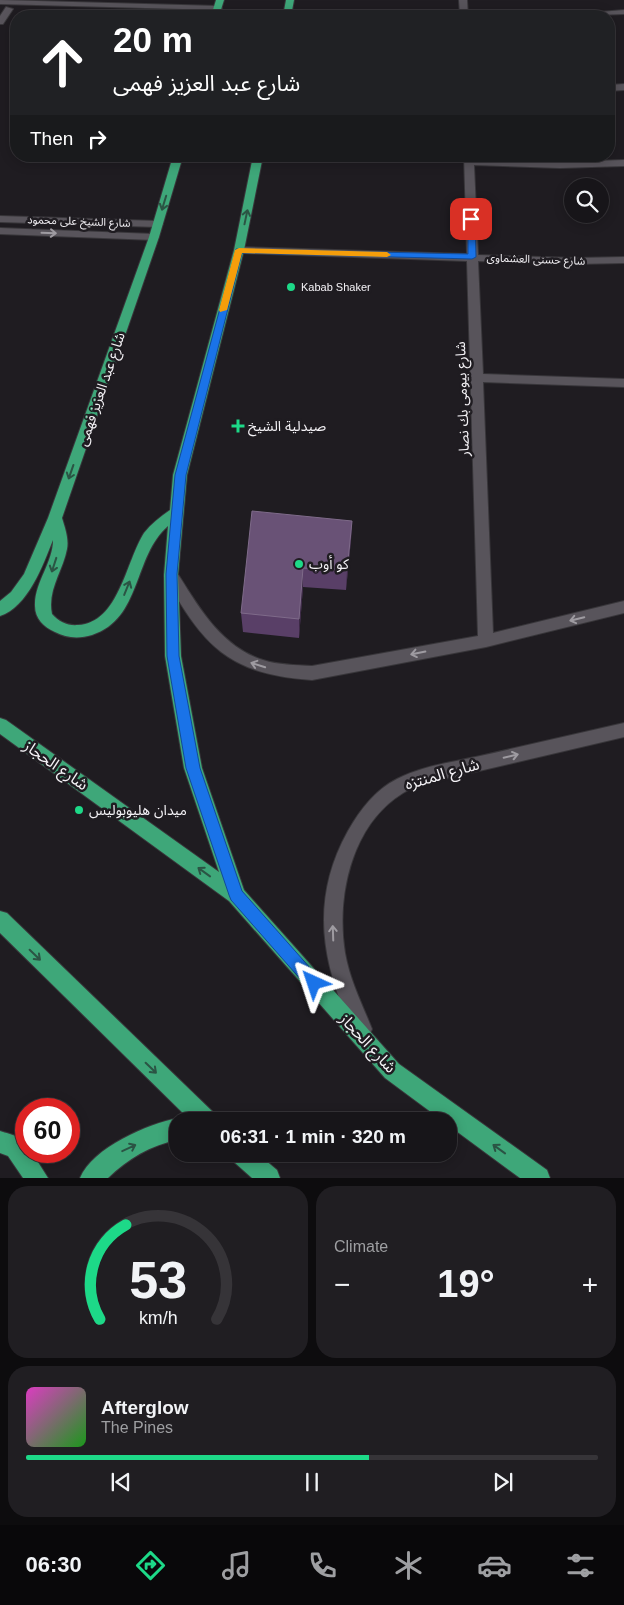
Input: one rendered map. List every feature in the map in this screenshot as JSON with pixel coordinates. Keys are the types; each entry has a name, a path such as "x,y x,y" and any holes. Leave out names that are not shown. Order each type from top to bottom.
{"main road":[{"name":"شارع عبد العزيز فهمى","path":"0,610 16,596 30,577 55,518 154,237 176,162"},
{"path":"236,895 193,768 173,656 171,574 180,475 239,250 257,162"},
{"path":"55,518 60,532 60,548 43,600 44,614 54,625 69,632 88,630 106,623 118,610 150,536 176,512"},
{"name":"شارع الحجاز","path":"0,725 236,895 392,1071 539,1178"},
{"path":"0,920 197,1112"},
{"path":"91,1178 118,1153 162,1132 169,1131"},
{"path":"0,1142 15,1147 37,1178"},
{"path":"251,1162 269,1178"}],"street":[{"path":"0,2 76,2 217,10"},
{"path":"0,22 4,9 217,10"},
{"name":"شارع بيومى بك نصار","path":"469,162 486,640"},
{"path":"514,162 560,165 624,163"},
{"name":"شارع الشيخ على محمود","path":"0,219 158,224"},
{"name":"شارع الشيخ على محمود","path":"0,231 154,237"},
{"name":"شارع حسنى العشماوى","path":"239,250 576,261 624,260"},
{"path":"476,378 624,383"},
{"path":"171,574 202,624 218,643 246,661 279,671 312,673 486,640 624,607"},
{"name":"شارع المنتزه","path":"392,1071 370,1042 353,1012 340,980 333,948 332,916 335,887 342,861 362,823 383,798 403,784 428,775 624,730"}],"building":[{"name":"كو أوب","path":"252,511 352,521 347,571 303,568 299,619 241,613"}],"slow traffic":[{"path":"223,310 239,250 387,255"}],"place":[{"name":"Kabab Shaker","path":"291,287"},
{"name":"صيدلية الشيخ","path":"238,426"},
{"name":"كو أوب","path":"299,564"},
{"name":"ميدان هليوبوليس","path":"79,810"}],"route":[{"path":"314,983 236,895 193,768 173,656 171,574 180,475 239,250 472,257 471,219"}]}
